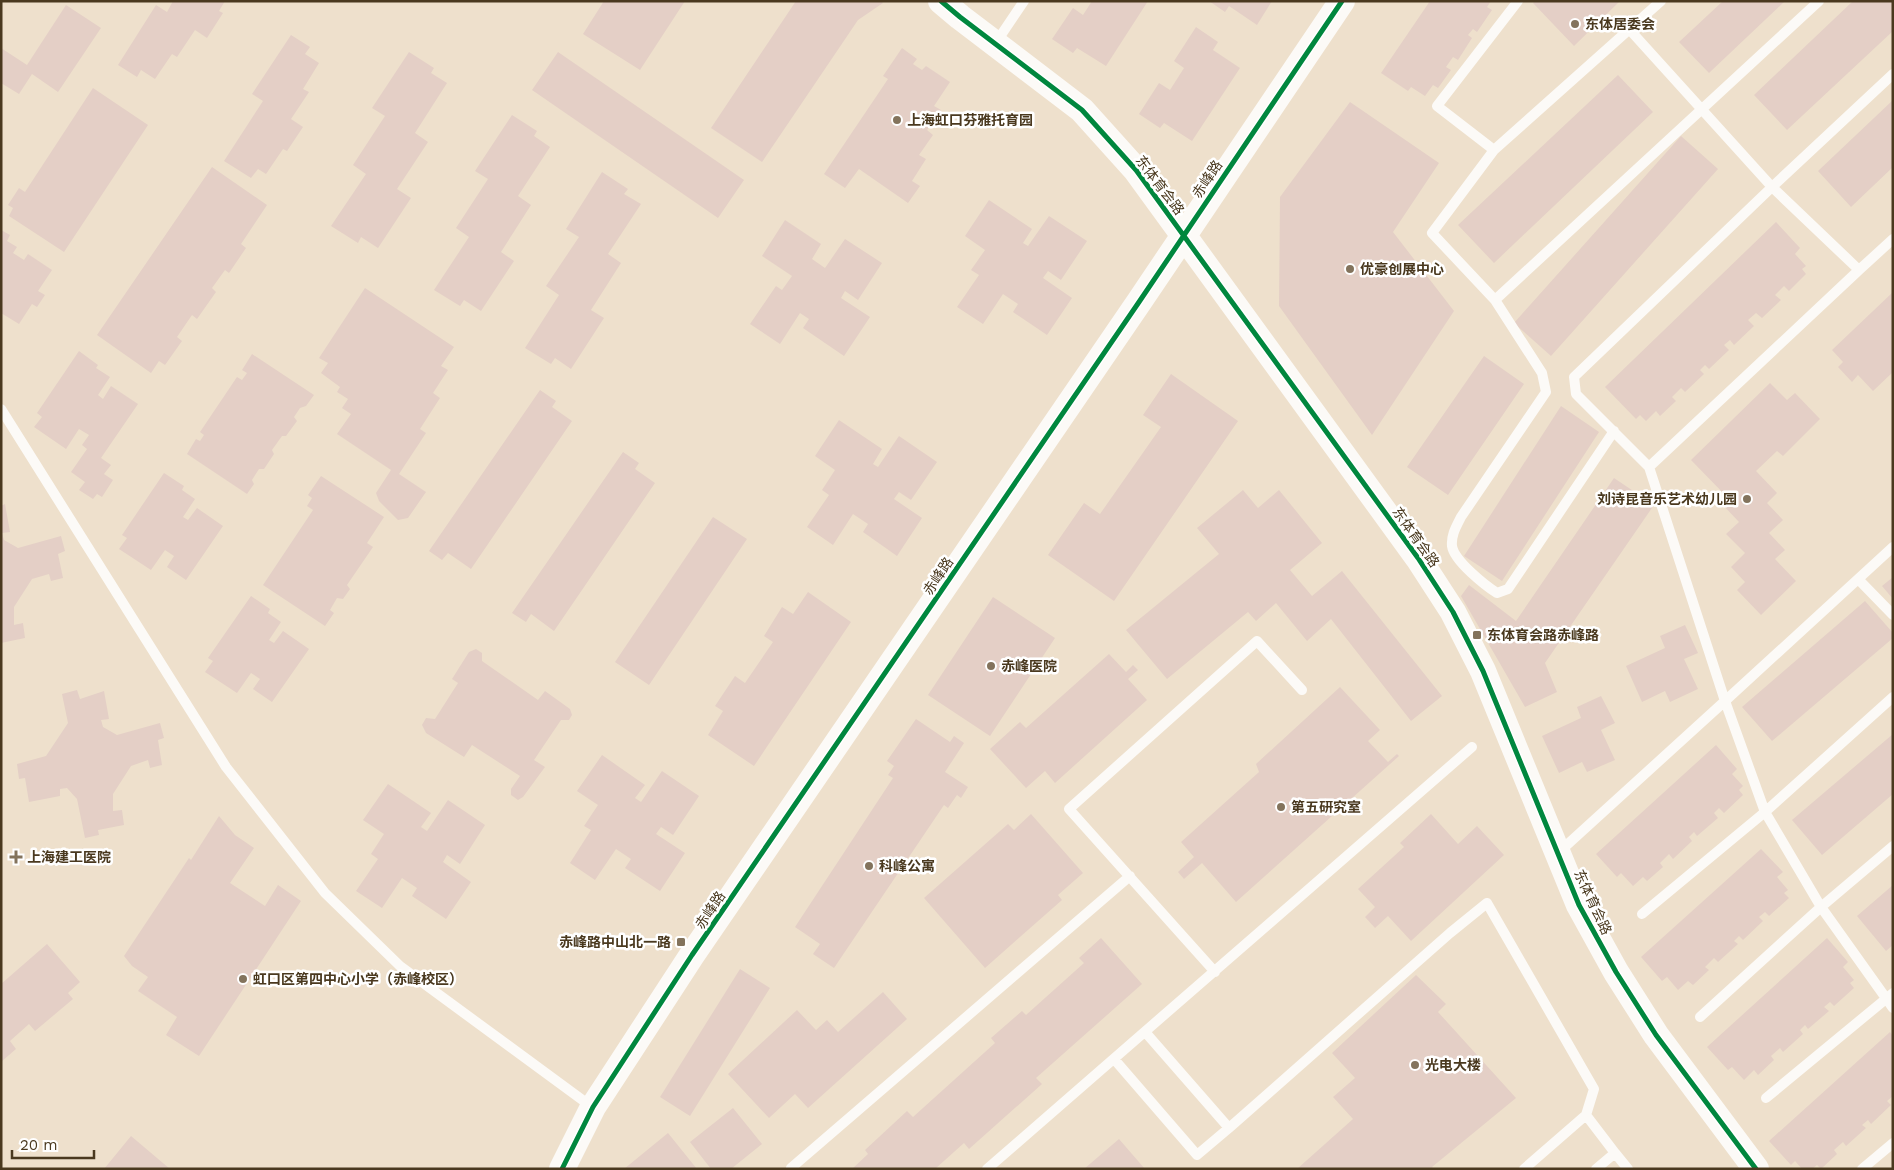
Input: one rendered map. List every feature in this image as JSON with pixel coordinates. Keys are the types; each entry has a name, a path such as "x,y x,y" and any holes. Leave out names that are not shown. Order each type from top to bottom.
{"street":[{"name":"东体育会路","path":"941,1 1082,110 1136,170 1418,558 1453,612 1483,671 1579,905 1616,972 1656,1035 1756,1169"},
{"name":"赤峰路","path":"562,1169 592,1107 692,955 1139,302 1342,1"}],"lane":[{"path":"996,44 1024,1"},
{"path":"1494,150 1437,106 1518,1"},
{"path":"1614,430 1508,589 1498,594 1460,561 1452,548 1453,533 1461,517 1546,392 1542,373 1495,300 1432,233 1494,150 1661,1"},
{"path":"1495,300 1819,1"},
{"path":"1629,29 1772,186 1859,270"},
{"path":"1893,74 1772,186 1574,378 1576,394 1649,467 1725,701 1765,812 1821,907 1890,996 1893,1008"},
{"path":"1649,467 1893,239"},
{"path":"1,409 226,767 325,893 400,966 592,1107"},
{"path":"1558,853 1893,547"},
{"path":"1858,579 1893,615"},
{"path":"1215,972 1068,809 1257,641 1302,690"},
{"path":"1642,914 1765,812 1893,697"},
{"path":"987,1169 1146,1033 1472,747"},
{"path":"1700,1017 1821,907 1893,846"},
{"path":"792,1169 1130,876"},
{"path":"1114,1059 1198,1155 1450,933 1487,903 1594,1089 1586,1115 1524,1169"},
{"path":"1766,1098 1890,996"},
{"path":"1146,1033 1229,1128"},
{"path":"1586,1115 1628,1169"},
{"path":"1862,1169 1893,1143"},
{"path":"1596,1169 1615,1153"}],"building":[{"path":"173,1 225,1 219,11 223,13 207,38 195,30 177,57 172,54 155,79 141,70 137,77 118,65 156,5 167,12"},
{"path":"604,1 685,1 640,70 583,34"},
{"path":"796,1 881,1 883,3 858,20 762,162 711,128"},
{"path":"1092,1 1148,1 1106,66 1077,48 1073,53 1052,39 1073,8 1083,15"},
{"path":"1209,1 1272,1 1257,25 1229,6 1225,12"},
{"path":"1430,1 1491,1 1487,7 1492,10 1477,32 1473,29 1468,35 1472,38 1458,60 1453,57 1446,67 1451,70 1438,88 1433,85 1425,96 1411,87 1408,91 1381,73"},
{"name":"东体居委会","path":"1535,1 1620,1 1574,46 1533,3"},
{"path":"1723,1 1785,1 1709,73 1679,42"},
{"path":"1853,1 1893,1 1893,31 1787,130 1754,95"},
{"path":"66,5 101,28 58,92 32,74 19,94 1,83 1,48 27,65"},
{"path":"1196,27 1218,42 1213,50 1240,68 1192,141 1164,123 1160,128 1139,114 1159,83 1170,90 1184,68 1174,61"},
{"path":"291,35 310,47 305,54 319,63 303,89 309,92 291,119 303,127 287,151 283,149 266,174 258,169 251,178 224,161 263,101 252,94"},
{"name":"上海虹口芬雅托育园","path":"902,48 917,59 913,64 922,70 926,66 950,82 934,106 941,110 927,130 933,135 919,155 926,159 912,181 920,186 908,203 859,169 845,188 824,174 888,79 883,76"},
{"path":"409,52 434,68 431,73 447,83 415,133 428,142 397,189 411,198 378,248 361,237 358,243 331,226 366,174 353,165 385,116 372,108"},
{"path":"558,52 744,180 718,218 532,90"},
{"path":"1618,75 1653,112 1494,263 1458,225"},
{"path":"93,88 148,125 64,252 9,216 13,208 8,205 19,188 25,192"},
{"path":"1893,100 1893,167 1851,207 1818,171"},
{"name":"优豪创展中心","path":"1350,102 1439,163 1393,232 1454,311 1372,435 1279,306 1280,197"},
{"path":"512,115 537,131 534,136 550,147 518,196 531,205 501,252 514,261 481,311 464,300 460,306 434,290 469,237 456,228 488,179 475,171"},
{"path":"1681,136 1718,169 1551,356 1514,323"},
{"path":"212,167 267,205 241,244 246,248 229,273 225,270 212,288 216,292 197,319 192,315 177,337 182,341 165,365 159,361 151,373 97,335"},
{"path":"602,172 628,189 624,194 641,204 608,254 621,263 591,310 604,318 571,369 555,358 551,364 525,348 559,295 546,286 579,237 566,229"},
{"path":"989,200 1032,229 1023,243 1028,246 1049,216 1087,241 1061,280 1048,271 1043,278 1072,298 1047,335 1013,312 1018,304 1003,294 983,324 957,307 979,275 971,270 985,250 965,236"},
{"path":"785,220 821,244 812,259 825,268 845,239 882,263 858,300 845,291 841,298 870,317 844,356 803,328 809,319 800,313 780,344 750,324 776,286 782,290 792,276 762,256"},
{"path":"1776,222 1800,248 1795,254 1806,266 1802,269 1806,274 1789,291 1784,286 1775,295 1781,300 1762,318 1756,313 1748,320 1754,326 1734,345 1730,340 1724,345 1729,350 1709,369 1705,365 1700,370 1704,374 1685,392 1681,388 1672,397 1676,401 1660,416 1656,411 1646,421 1640,415 1636,419 1605,387"},
{"path":"1,230 10,235 7,241 17,247 13,253 24,260 28,254 52,270 38,291 45,295 37,307 32,304 19,324 1,313"},
{"path":"365,288 454,347 441,366 448,370 433,393 440,398 420,429 426,433 399,474 426,492 408,518 398,520 379,501 376,493 391,470 337,434 351,414 342,408 348,399 337,392 340,387 321,373 328,363 319,358"},
{"path":"1893,292 1893,372 1873,391 1858,375 1852,382 1838,367 1843,362 1832,350"},
{"path":"79,351 98,365 96,368 110,377 98,395 103,399 111,386 138,404 101,458 111,465 104,474 113,480 102,497 97,494 93,499 79,490 85,482 71,472 87,449 82,445 89,435 79,429 66,449 34,427 42,417 37,413"},
{"path":"252,354 314,395 306,406 300,408 294,417 297,421 286,436 282,436 272,450 274,454 264,469 259,469 252,480 254,484 247,494 187,454 196,439 200,441 204,435 200,432 237,377 242,380 247,373 242,370"},
{"path":"1484,356 1524,384 1448,495 1407,467"},
{"path":"1171,374 1238,421 1114,601 1048,555 1084,503 1100,514 1161,427 1143,415"},
{"name":"刘诗昆音乐艺术幼儿园","path":"1770,383 1787,400 1795,393 1820,419 1783,456 1777,451 1756,471 1777,493 1767,503 1783,520 1769,533 1785,550 1775,559 1796,581 1761,615 1737,590 1745,582 1731,567 1745,553 1726,534 1739,522 1720,502 1726,496 1691,460"},
{"path":"540,390 556,401 552,407 572,421 471,569 448,553 442,560 429,551"},
{"path":"1561,406 1599,432 1502,581 1464,556"},
{"path":"839,420 882,449 873,464 878,467 899,436 937,462 911,500 899,492 894,499 922,518 897,556 863,532 868,524 853,514 833,545 807,527 829,495 822,490 835,470 815,456"},
{"path":"623,452 639,463 635,469 655,483 554,631 531,614 526,622 512,613"},
{"path":"164,473 184,486 182,490 195,499 183,517 188,520 197,508 223,526 186,580 167,567 174,556 165,550 151,570 119,549 127,538 122,535"},
{"path":"321,476 384,517 367,543 373,547 347,585 350,589 343,599 337,598 330,610 334,613 325,626 263,585 313,510 307,506 312,498 308,495"},
{"path":"1614,478 1654,505 1545,663 1557,692 1525,707 1461,596 1469,585 1516,621"},
{"path":"1243,490 1258,508 1279,490 1322,543 1290,570 1312,596 1342,571 1442,696 1411,721 1331,619 1307,641 1276,603 1256,621 1248,612 1167,679 1126,630 1219,554 1197,528"},
{"path":"5,504 10,532 2,533 4,540 18,548 61,536 65,551 58,554 63,578 51,581 49,574 32,579 14,607 14,625 23,623 25,638 1,643 1,506"},
{"path":"713,517 747,539 649,685 615,662"},
{"path":"1893,577 1893,599 1882,586"},
{"path":"808,592 851,622 754,766 708,735 723,711 715,706 735,676 745,683 773,642 764,636 782,607 793,614"},
{"path":"251,596 270,609 268,613 281,622 269,640 274,643 283,631 309,649 272,702 253,689 260,679 251,673 237,693 205,672 213,661 208,658"},
{"name":"赤峰医院","path":"993,597 1055,638 990,736 928,695"},
{"path":"1865,601 1893,633 1893,638 1772,741 1742,707"},
{"path":"1685,625 1698,653 1684,659 1698,689 1670,702 1665,691 1642,702 1626,666 1665,648 1660,636"},
{"path":"476,649 482,653 482,661 538,700 545,691 570,709 572,715 569,720 561,720 534,760 545,767 523,797 518,800 511,795 511,789 520,776 472,745 464,757 426,733 422,725 426,718 435,719 458,683 452,679 469,652"},
{"path":"1109,654 1126,672 1133,665 1138,670 1128,679 1147,700 1055,783 1045,771 1026,788 990,749 1020,722 1026,728"},
{"name":"第五研究室","path":"1340,687 1380,730 1368,741 1388,762 1397,754 1399,756 1236,902 1202,863 1184,879 1178,872 1194,857 1181,842 1259,772 1256,764"},
{"path":"77,690 80,699 104,691 109,719 101,720 103,727 117,735 160,723 164,738 158,740 162,765 150,768 148,760 131,766 113,794 113,811 122,810 124,825 98,830 99,835 85,838 77,799 67,788 60,789 60,796 29,802 25,778 19,779 17,764 46,756 68,723 62,694"},
{"path":"1601,696 1615,723 1601,730 1615,760 1587,772 1582,762 1559,773 1542,736 1581,718 1577,707"},
{"name":"科峰公寓","path":"916,719 950,742 954,736 964,743 945,772 968,787 961,798 957,795 948,808 944,805 834,968 813,954 820,944 795,927 893,778 888,775 894,766 887,761"},
{"path":"1893,734 1893,794 1822,855 1792,820"},
{"path":"1716,745 1737,769 1732,774 1743,786 1739,790 1743,795 1724,813 1719,808 1714,813 1718,818 1697,836 1694,832 1689,837 1692,841 1673,859 1669,854 1660,863 1663,867 1647,881 1643,877 1633,886 1621,873 1617,877 1596,854"},
{"path":"602,755 645,785 635,798 641,802 662,771 699,796 673,835 661,827 656,834 685,853 660,891 625,868 631,859 616,849 595,880 570,863 591,830 584,826 598,805 577,791"},
{"path":"388,784 431,813 421,827 427,831 448,800 485,825 460,864 447,855 443,862 471,882 446,919 412,896 417,888 402,878 382,908 356,891 378,859 371,854 384,834 363,820"},
{"path":"1031,814 1083,873 1058,895 1062,900 985,968 924,898 1008,824 1014,830"},
{"path":"1431,814 1458,844 1477,826 1504,855 1411,941 1388,916 1375,928 1365,917 1375,907 1358,889 1404,847 1400,843"},
{"path":"219,816 235,835 254,848 230,883 265,906 278,885 301,901 199,1056 166,1035 177,1017 138,991 148,977 132,966 124,956 189,858 191,860"},
{"path":"1761,849 1783,872 1777,877 1788,890 1784,893 1789,898 1769,916 1765,912 1759,917 1763,921 1743,940 1739,936 1734,941 1738,944 1718,962 1714,958 1705,967 1709,970 1693,985 1688,981 1678,990 1667,977 1662,981 1641,957"},
{"path":"1893,885 1893,945 1886,951 1857,916"},
{"path":"1101,938 1142,984 1036,1078 1042,1084 969,1149 964,1143 935,1169 852,1169 868,1154 865,1150 907,1111 913,1117 995,1043 991,1038 1022,1011 1026,1015 1084,963 1079,958"},
{"path":"1827,938 1848,962 1843,967 1854,980 1850,983 1854,988 1834,1006 1830,1002 1824,1007 1829,1011 1808,1029 1805,1025 1800,1030 1803,1034 1783,1052 1780,1048 1771,1056 1774,1060 1758,1075 1754,1070 1744,1080 1732,1067 1728,1070 1707,1047"},
{"path":"47,944 80,982 68,993 73,999 35,1031 29,1024 10,1041 16,1049 1,1062 1,984"},
{"path":"740,969 770,988 690,1116 660,1097"},
{"name":"光电大楼","path":"1416,975 1446,1004 1438,1012 1516,1098 1432,1167 1434,1169 1297,1169 1353,1119 1333,1097 1355,1078 1332,1053"},
{"path":"883,992 907,1019 808,1108 795,1094 769,1118 728,1074 797,1010 816,1030 827,1020 838,1032"},
{"path":"1890,1032 1893,1036 1893,1096 1887,1101 1891,1105 1871,1124 1868,1120 1862,1125 1866,1128 1846,1146 1843,1142 1834,1150 1837,1154 1821,1169 1817,1165 1812,1169 1802,1169 1795,1161 1791,1165 1769,1141"},
{"path":"733,1108 762,1144 731,1169 711,1169 690,1142"},
{"path":"668,1133 697,1169 624,1169"},
{"path":"131,1136 170,1169 104,1169"},
{"path":"1119,1139 1145,1169 1084,1169"}],"cycle path":[{"path":"941,1 1082,110 1136,170 1418,558 1453,612 1483,671 1579,905 1616,972 1656,1035 1756,1169"},
{"path":"562,1169 593,1107 692,955 1139,302 1342,1"}],"place":[{"name":"东体居委会","path":"1575,24"},
{"name":"上海虹口芬雅托育园","path":"897,120"},
{"name":"优豪创展中心","path":"1350,269"},
{"name":"刘诗昆音乐艺术幼儿园","path":"1747,499"},
{"name":"东体育会路赤峰路","path":"1477,635"},
{"name":"赤峰医院","path":"991,666"},
{"name":"第五研究室","path":"1281,807"},
{"name":"上海建工医院","path":"16,857"},
{"name":"科峰公寓","path":"869,866"},
{"name":"赤峰路中山北一路","path":"681,942"},
{"name":"虹口区第四中心小学（赤峰校区）","path":"243,979"},
{"name":"光电大楼","path":"1415,1065"}]}
